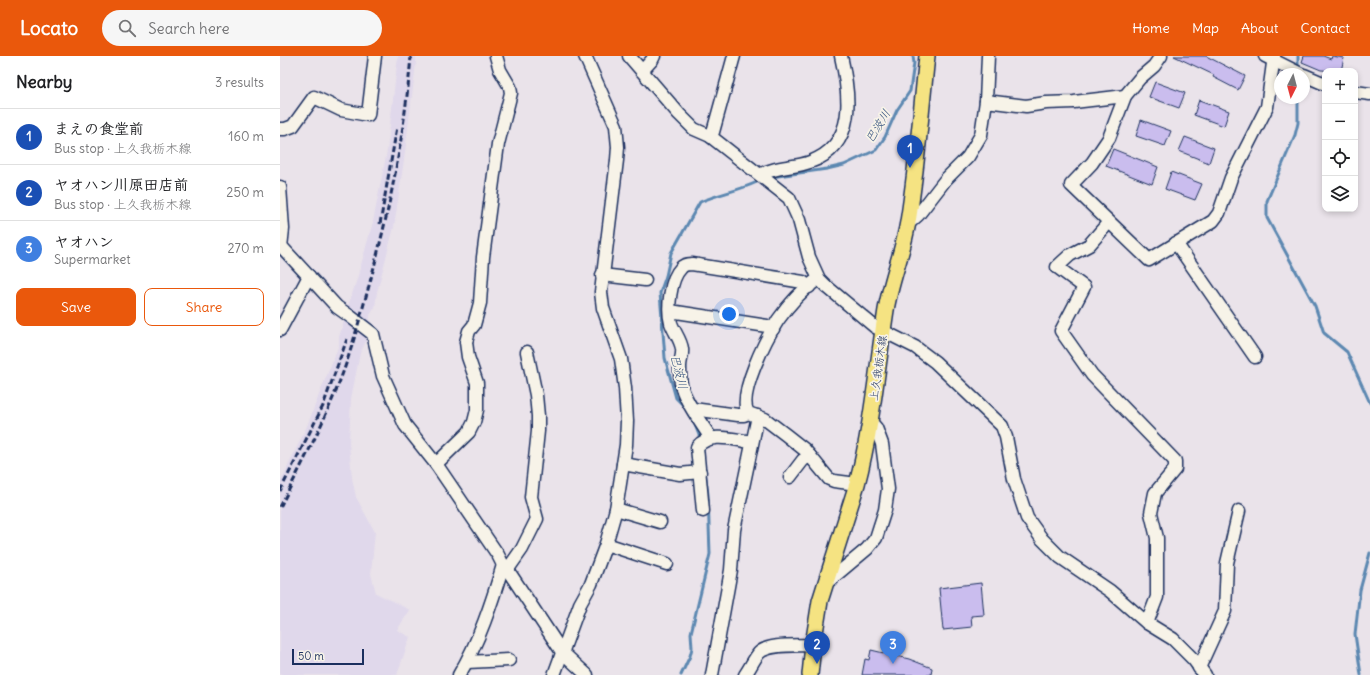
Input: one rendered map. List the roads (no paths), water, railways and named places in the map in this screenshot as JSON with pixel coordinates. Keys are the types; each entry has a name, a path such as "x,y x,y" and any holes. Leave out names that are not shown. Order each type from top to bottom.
{"main road":[{"name":"上久我栃木線","path":"810,675 817,613 824,585 857,484 870,421 883,331 891,289 908,224 927,56"}],"street":[{"path":"280,129 293,126 314,97 341,110 368,115 376,56"},
{"path":"436,464 469,432 474,422 477,410 477,383 468,357 466,342 469,331 474,325 480,303 483,257 498,144 511,93 510,87 500,70 496,56"},
{"path":"554,675 580,604 591,584 606,544 616,509 626,445 627,421 621,359 603,308 601,292 617,160 618,134 616,126 585,56"},
{"path":"629,56 679,114 694,129 710,136 786,194 799,220 809,258 819,279 826,286 875,327 915,347 935,362 1002,426 1006,437 1014,479 1027,518 1042,539 1060,558 1110,591 1147,623 1173,639 1194,660 1202,671"},
{"path":"642,71 654,56"},
{"path":"710,136 713,132 734,56"},
{"path":"760,175 767,171 810,162 825,156 834,148 840,139 848,108 848,94 841,56"},
{"path":"908,224 918,215 946,179 968,157 981,135 986,101 988,56"},
{"path":"1161,56 1154,66 1140,78 1125,96 1109,138 1092,163 1071,185 1149,260 1213,221 1219,213 1231,178 1267,107 1271,58 1290,68"},
{"path":"1310,78 1322,83"},
{"path":"1358,92 1370,94"},
{"path":"986,101 1026,106 1125,96"},
{"path":"280,187 282,229 281,246 337,307 373,334 383,376 405,425 436,464 562,652 587,675"},
{"path":"1109,222 1089,245 1070,255 1057,267 1084,287 1060,331 1092,375 1175,461 1175,469 1155,493 1151,513 1157,538 1157,598 1147,623"},
{"path":"1176,243 1255,357"},
{"path":"706,440 693,409 682,389 680,367 683,354 682,346 671,324 670,299 675,278 681,267 687,264 692,264 803,282 808,287"},
{"path":"602,275 645,280"},
{"path":"280,330 309,276"},
{"path":"753,415 746,409 746,392 761,351 779,318 808,287 819,279"},
{"path":"670,311 767,326 773,329"},
{"path":"459,675 467,662 505,567 522,549 537,519 532,497 538,416 536,395 527,352"},
{"path":"693,409 738,415 753,415 765,419 805,450 829,479 857,484"},
{"path":"712,675 731,570 734,530 752,442 753,415"},
{"path":"824,585 867,548 876,538 882,522 888,489 882,444 876,428 870,421"},
{"path":"703,511 697,447 706,440 752,442"},
{"path":"790,477 804,460 810,456"},
{"path":"623,464 680,474 700,472"},
{"path":"616,509 660,522"},
{"path":"1202,671 1225,611 1227,563 1239,511"},
{"path":"606,544 667,564"},
{"path":"745,675 758,654 764,649 771,647 813,645"},
{"path":"467,662 509,660"}],"waterway":[{"name":"巴波川","path":"771,177 844,165 876,150 885,137 897,110 910,91 914,63 913,56"},
{"path":"1298,56 1298,68"},
{"path":"1298,104 1298,123 1295,135 1267,201 1267,218 1315,306 1324,333 1347,352 1370,403"},
{"name":"巴波川","path":"686,408 676,398 665,358 660,293 666,276 671,253 700,202 757,182"},
{"name":"巴波川","path":"695,425 701,440"},
{"name":"巴波川","path":"681,675 692,648 691,633 710,554 708,495 704,462"},
{"path":"1361,675 1355,634 1360,590 1370,553"}],"railway":[{"path":"280,507 328,409 345,366 357,328 381,240 394,179 404,118 411,56"},
{"path":"380,224 397,127"},
{"path":"280,491 323,406 347,339"}],"place":[{"name":"まえの食堂前","path":"910,168"},
{"name":"ヤオハン川原田店前","path":"817,664"},
{"name":"ヤオハン","path":"893,664"}]}
